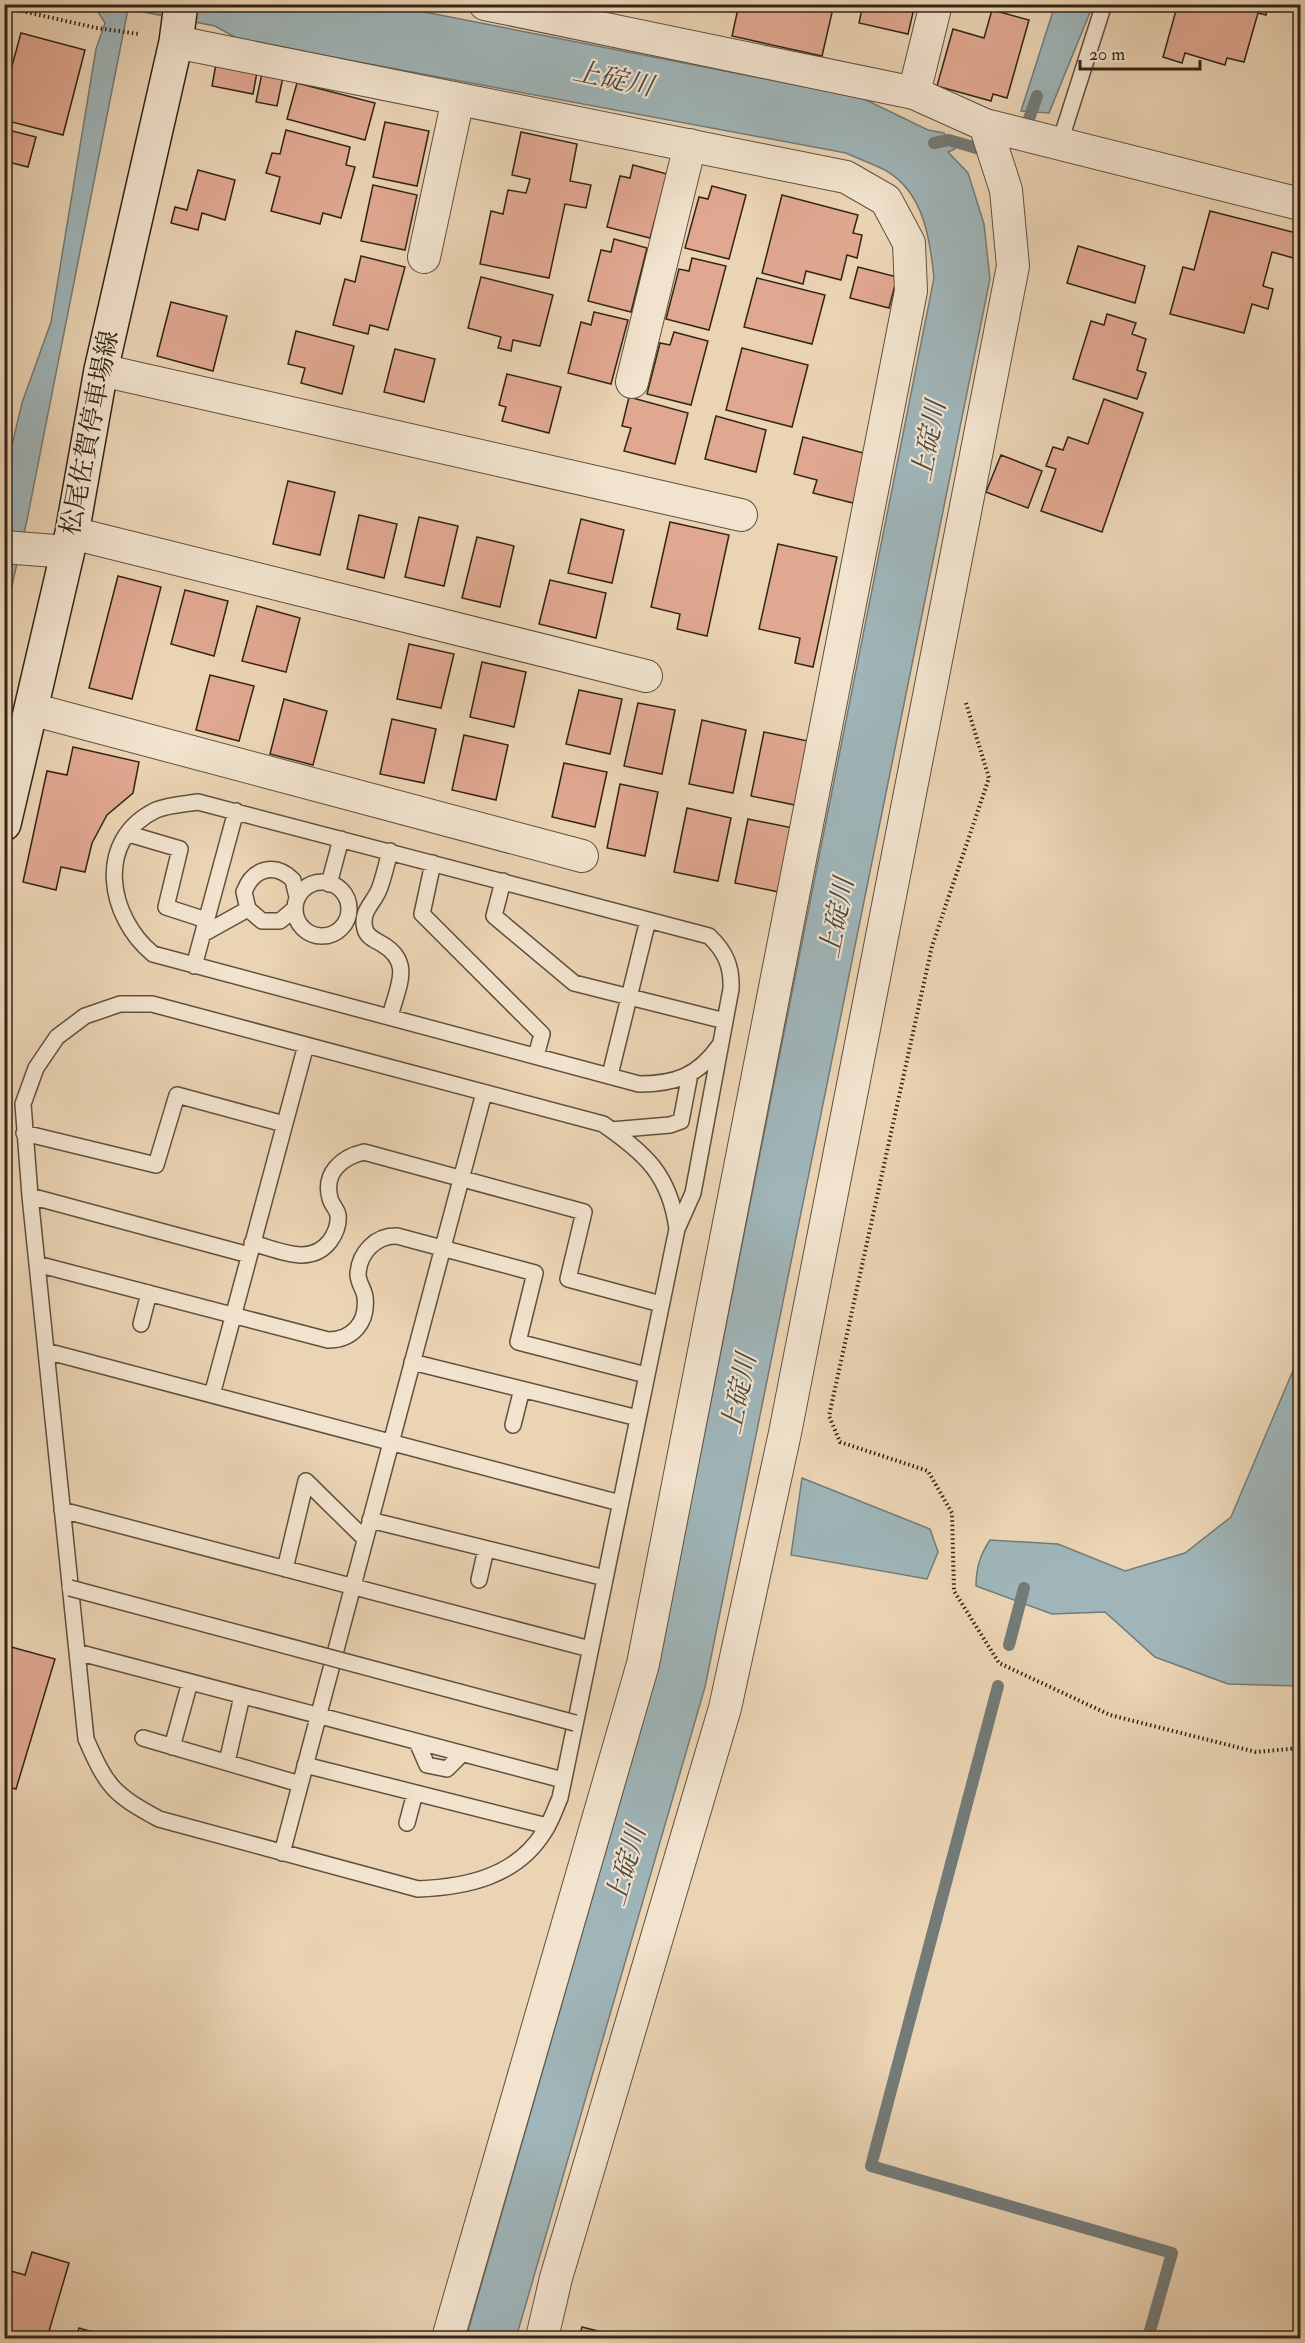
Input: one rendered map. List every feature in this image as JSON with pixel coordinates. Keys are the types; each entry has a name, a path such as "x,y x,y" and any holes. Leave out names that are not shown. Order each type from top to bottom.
{"main road":[{"name":"松尾佐賀停車場線","path":"4,824 69,542 101,370 176,42 181,4"}],"street":[{"path":"484,4 914,93 985,125 1300,204"},
{"path":"914,93 936,4"},
{"path":"176,42 846,177 886,200 909,243 911,291 644,1664 448,2338"},
{"path":"424,257 458,99"},
{"path":"542,2338 556,2278 728,1697 787,1421 1013,266 1006,190 985,125"},
{"path":"632,381 690,145"},
{"path":"101,370 741,515"},
{"path":"15,548 69,542 646,676"},
{"path":"31,709 582,856"}],"lane":[{"path":"1060,142 1104,4"},
{"path":"677,1229 674,1203 658,1172 633,1144 603,1124 152,1004 120,1004 85,1016 57,1037 36,1068 23,1104 24,1133 86,1739 102,1776 123,1800 159,1819 418,1889 454,1887 487,1879 522,1859 547,1826 560,1798 677,1229 693,1193 714,1090 719,1046 732,974 722,948 709,936 198,802 156,810 129,834 115,861 113,886 122,918 138,943 153,954 639,1084 655,1084 690,1074 706,1065 719,1046"},
{"path":"194,966 236,811"},
{"path":"129,834 180,849 166,907 205,927 248,909"},
{"path":"329,884 341,838"},
{"path":"390,851 380,890 364,914 365,931 371,938 393,951 400,959 402,969 390,1017"},
{"path":"433,863 422,914 542,1034 536,1056"},
{"path":"295,903 280,921 262,921 248,909 244,892 253,876 261,871 278,870 287,874 293,880 295,903 301,927 308,933 326,936 342,928 349,912 348,902 338,887 329,884 315,883 295,903"},
{"path":"503,881 495,916 574,983 725,1021"},
{"path":"610,1076 648,920"},
{"path":"212,1395 306,1045"},
{"path":"611,1130 681,1122 690,1074"},
{"path":"282,1853 484,1093"},
{"path":"24,1133 156,1165 177,1095 284,1124"},
{"path":"30,1196 251,1249 314,1256 324,1249 337,1227 338,1215 330,1199 328,1186 331,1175 339,1163 349,1155 364,1152 584,1212 568,1279 661,1304"},
{"path":"37,1264 328,1340 340,1340 347,1338 362,1318 365,1294 358,1276 360,1265 371,1244 388,1235 397,1236 535,1274 518,1342 646,1375"},
{"path":"141,1324 149,1293"},
{"path":"46,1351 620,1503"},
{"path":"412,1362 638,1418"},
{"path":"513,1425 522,1389"},
{"path":"285,1569 306,1480 365,1539"},
{"path":"62,1510 590,1649"},
{"path":"370,1520 605,1578"},
{"path":"480,1580 486,1549"},
{"path":"70,1588 575,1723"},
{"path":"77,1652 563,1780"},
{"path":"172,1746 190,1682"},
{"path":"227,1762 242,1696"},
{"path":"142,1738 300,1784"},
{"path":"305,1765 547,1826"},
{"path":"407,1823 415,1793"}],"path":[{"path":"4,7 97,28 126,31"},
{"path":"963,695 989,778 932,946 829,1416 840,1442 928,1471 952,1513 954,1591 999,1664 1110,1715 1256,1752 1300,1748"}],"water":[{"name":"上碇川","path":"65,5 389,5 862,98 928,130 944,133 955,149 948,152 968,173 984,224 990,279 705,1687 516,2338 466,2338 657,1672 934,278 927,232 917,204 898,179 885,170 846,153 240,40 215,26 128,9 27,520 5,616 5,474 22,403 51,322 96,49 105,23 95,7"},
{"path":"1055,5 1093,5 1049,113 1021,111"},
{"path":"1300,1209 1300,1354 1294,1229"},
{"path":"1300,1354 1300,1686 1228,1684 1155,1657 1105,1612 1052,1614 976,1586 979,1562 990,1540 1058,1544 1125,1571 1185,1553 1231,1517"},
{"path":"802,1478 930,1529 938,1552 927,1579 791,1555"}],"building":[{"path":"739,4 834,4 822,56 732,36"},
{"path":"863,4 915,4 908,34 859,23"},
{"path":"1171,4 1268,4 1266,15 1258,13 1244,62 1227,58 1225,65 1185,53 1182,63 1163,57 1177,7"},
{"path":"992,10 1029,20 1007,98 993,94 991,101 937,86 953,29 984,38"},
{"path":"21,33 85,50 63,135 4,120 4,95"},
{"path":"216,64 257,72 253,94 212,86"},
{"path":"262,73 283,77 277,106 256,102"},
{"path":"297,83 375,103 365,140 287,119"},
{"path":"385,122 429,131 417,186 373,177"},
{"path":"4,129 36,137 28,167 4,161"},
{"path":"286,130 350,147 346,165 355,167 341,218 323,213 320,224 271,211 280,177 266,173 272,153 280,154"},
{"path":"521,132 577,144 570,181 591,185 586,208 565,204 549,278 480,264 491,211 503,214 508,190 526,193 530,179 512,175"},
{"path":"633,165 667,174 650,238 607,227 620,176 630,178"},
{"path":"198,170 235,180 225,220 202,213 198,230 171,223 175,207 187,210"},
{"path":"373,185 417,195 405,250 361,241"},
{"path":"712,186 746,195 729,259 685,248 699,197 708,199"},
{"path":"782,195 858,215 853,233 862,235 857,258 847,255 841,280 806,271 803,284 762,273"},
{"path":"1210,211 1300,234 1297,259 1272,252 1263,286 1273,289 1268,309 1252,304 1244,333 1170,314 1183,267 1194,270"},
{"path":"614,239 647,248 631,312 588,301 601,250 611,252"},
{"path":"1078,246 1145,266 1135,303 1067,283"},
{"path":"361,256 405,267 388,330 370,325 368,334 333,325 345,279 355,282"},
{"path":"692,258 726,266 709,330 666,319 679,269 689,271"},
{"path":"858,267 897,277 889,308 850,298"},
{"path":"481,277 553,295 540,346 513,340 511,351 498,348 501,337 468,328"},
{"path":"757,278 825,295 812,344 744,327"},
{"path":"171,302 227,316 213,371 157,356"},
{"path":"594,312 628,320 611,384 568,373 581,322 591,325"},
{"path":"1107,314 1136,323 1132,334 1146,339 1137,370 1146,373 1137,399 1073,379 1091,321 1104,325"},
{"path":"296,331 354,346 342,394 301,383 305,368 288,364"},
{"path":"674,332 708,341 691,405 647,394 660,343 670,345"},
{"path":"742,348 808,365 792,427 726,410"},
{"path":"395,349 435,359 424,402 384,392"},
{"path":"507,374 561,387 549,433 502,421 506,407 499,405"},
{"path":"629,397 688,413 675,464 624,451 631,428 622,426"},
{"path":"1104,399 1143,413 1102,532 1041,511 1056,469 1046,466 1053,447 1063,450 1068,437 1088,444"},
{"path":"716,416 766,430 756,472 705,459"},
{"path":"803,437 867,454 853,503 813,493 817,480 794,474"},
{"path":"1001,455 1042,471 1028,508 986,492"},
{"path":"288,481 335,492 320,555 273,544"},
{"path":"359,515 397,524 384,578 347,569"},
{"path":"419,517 458,526 444,586 405,577"},
{"path":"581,519 624,530 612,583 568,573"},
{"path":"670,522 729,535 707,636 677,629 680,614 651,607"},
{"path":"477,537 514,546 500,607 462,598"},
{"path":"778,544 837,557 813,667 795,663 800,638 759,629"},
{"path":"118,576 161,587 132,699 89,688"},
{"path":"550,580 606,593 596,638 539,624"},
{"path":"185,590 228,601 214,656 171,644"},
{"path":"257,606 300,618 286,672 242,661"},
{"path":"409,644 454,654 441,708 397,699"},
{"path":"482,662 526,672 514,727 470,717"},
{"path":"210,675 254,686 239,741 196,730"},
{"path":"579,690 622,699 610,754 566,744"},
{"path":"284,699 327,711 313,765 270,754"},
{"path":"638,703 675,710 662,774 624,766"},
{"path":"392,719 436,729 424,783 380,774"},
{"path":"702,720 746,730 733,793 689,784"},
{"path":"764,732 808,741 795,805 751,796"},
{"path":"464,735 508,745 496,800 452,790"},
{"path":"73,747 139,762 133,793 107,815 92,843 85,872 61,867 56,890 23,882 47,771 67,775"},
{"path":"564,763 607,772 595,827 552,817"},
{"path":"620,784 658,792 645,856 607,848"},
{"path":"687,808 731,818 718,881 674,872"},
{"path":"748,819 793,828 779,892 735,883"},
{"path":"4,1645 55,1659 16,1789 4,1786"},
{"path":"32,2252 69,2263 47,2338 4,2338 4,2269 25,2275"},
{"path":"582,2327 626,2338 579,2338"},
{"path":"79,2328 113,2338 76,2338"}],"waterway":[{"path":"1024,133 1037,96"},
{"path":"934,143 949,140 990,152"},
{"path":"1009,1645 1024,1588"},
{"path":"998,1686 871,2166 1172,2253 1148,2338"}]}
